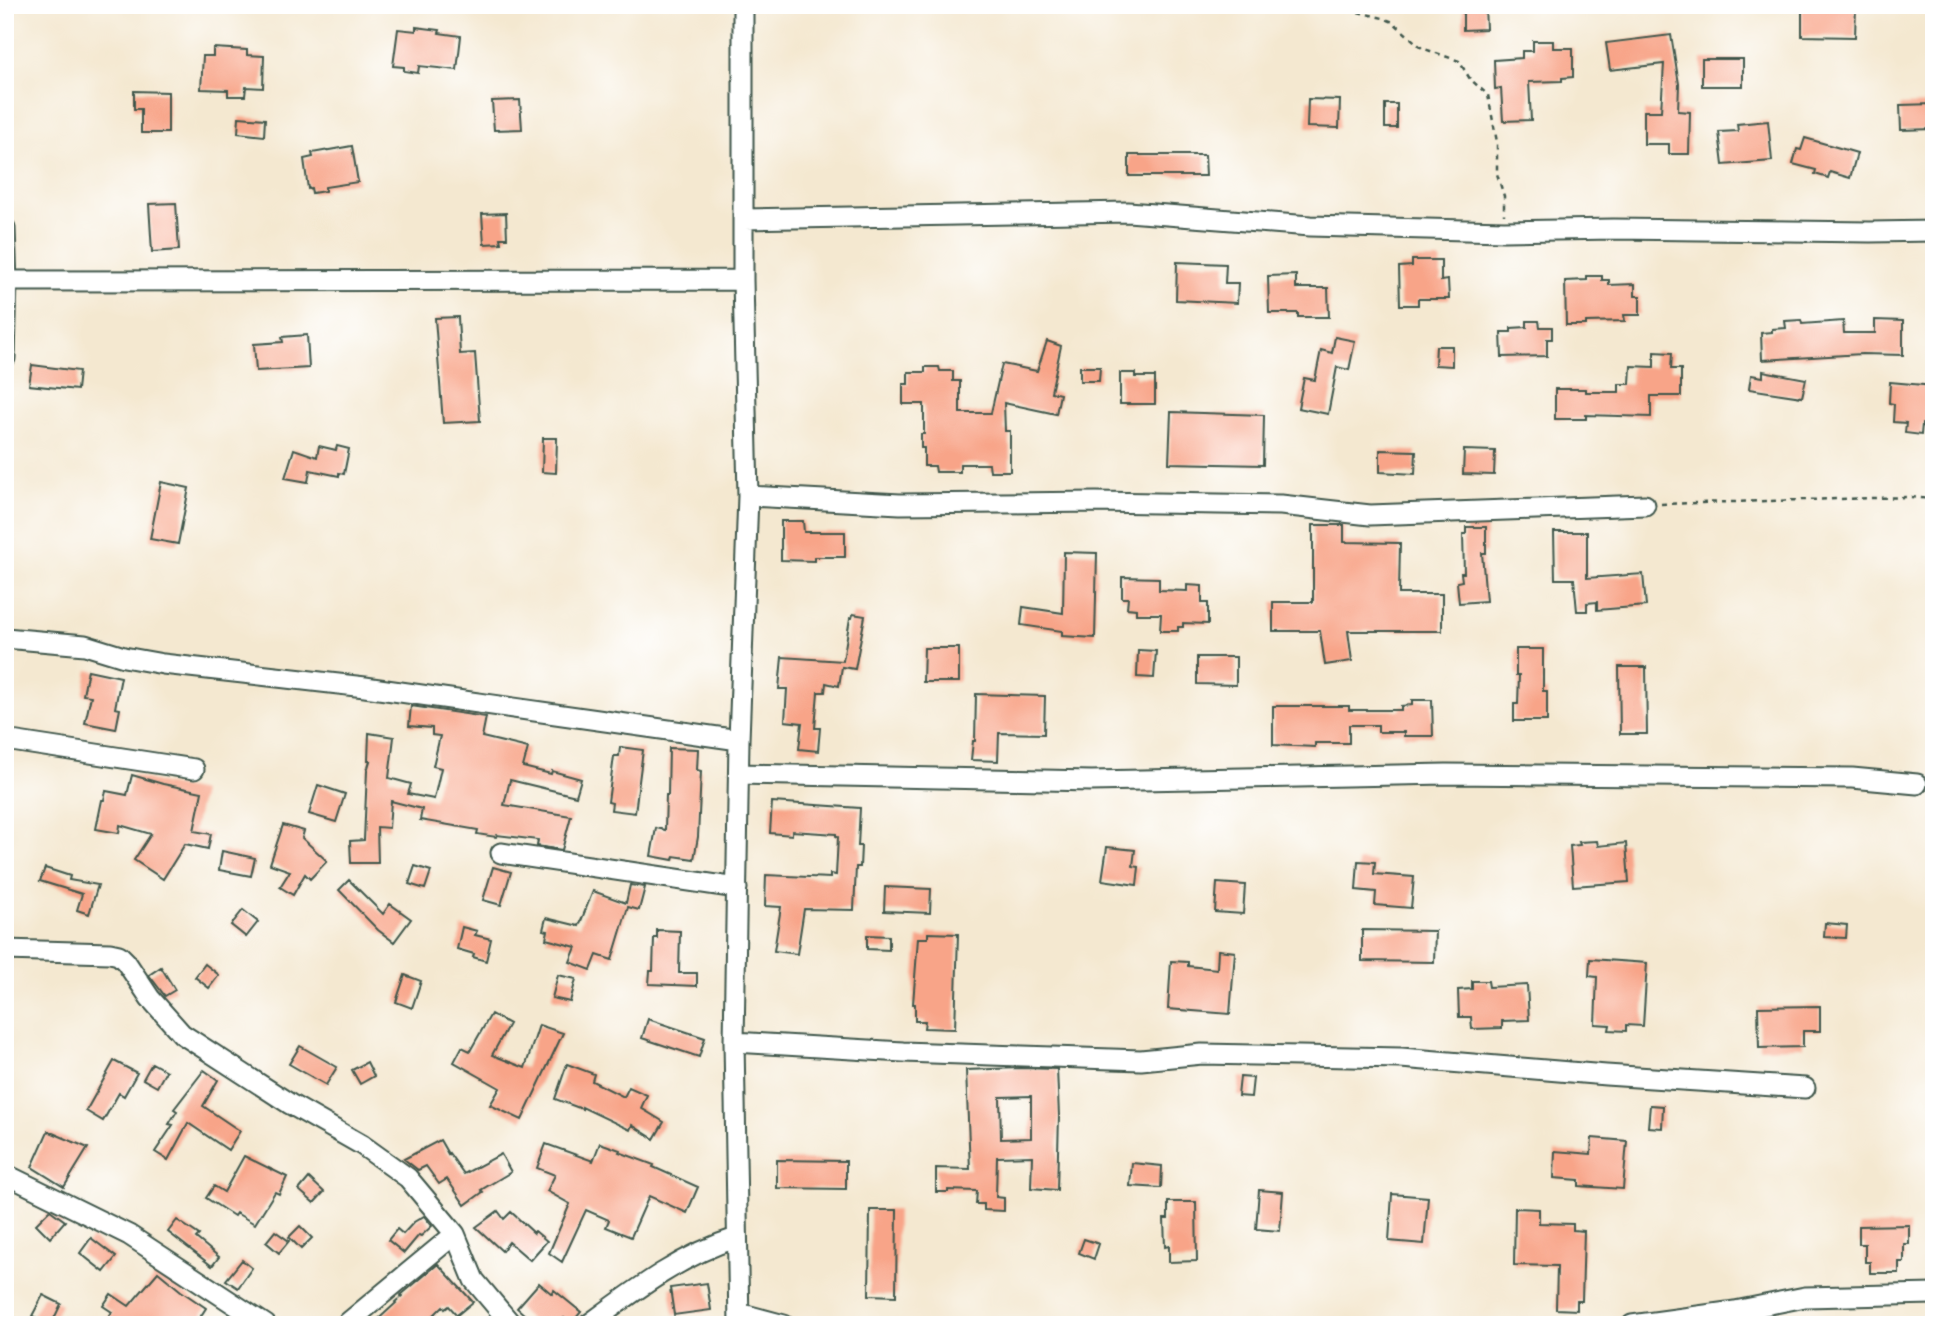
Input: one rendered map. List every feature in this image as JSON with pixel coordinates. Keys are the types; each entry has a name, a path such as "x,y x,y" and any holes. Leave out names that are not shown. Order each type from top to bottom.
{"street":[{"path":"743,5 743,280 748,496 739,740 734,1042 736,1238 739,1319 784,1325"},
{"path":"744,219 1128,212 1310,226 1504,231 1934,231"},
{"path":"5,229 5,358"},
{"path":"7,281 743,280"},
{"path":"748,496 900,504 1096,502 1280,505 1370,516 1645,505"},
{"path":"5,638 85,645 124,657 163,664 365,687 739,740"},
{"path":"5,740 194,769"},
{"path":"739,774 1091,780 1446,774 1839,778 1917,784"},
{"path":"501,853 737,888"},
{"path":"5,950 119,955 127,962 150,998 182,1034 289,1104 362,1145 408,1178 456,1234 474,1280 512,1325"},
{"path":"734,1042 930,1053 1141,1060 1202,1054 1401,1058 1805,1088"},
{"path":"5,1174 129,1235 265,1325"},
{"path":"345,1325 456,1234"},
{"path":"588,1325 637,1289 684,1261 717,1244 736,1238"},
{"path":"1632,1325 1735,1311 1805,1297 1934,1294"}],"path":[{"path":"1329,5 1393,22 1422,48 1459,61 1470,79 1488,95 1497,142 1497,174 1504,196 1504,231"},
{"path":"1645,505 1910,497 1934,499"}],"building":[{"path":"1463,5 1485,5 1486,29 1463,30"},
{"path":"1802,5 1856,5 1855,37 1802,36"},
{"path":"416,27 461,36 457,70 419,66 418,73 393,66 398,29 416,31"},
{"path":"1671,35 1679,84 1678,111 1690,112 1689,154 1669,154 1669,144 1644,144 1644,111 1661,111 1664,64 1610,70 1606,43"},
{"path":"1533,41 1553,41 1553,48 1573,48 1573,77 1562,78 1562,81 1529,82 1531,120 1503,121 1501,88 1495,89 1494,60 1522,58 1522,51 1533,51"},
{"path":"213,48 247,50 247,55 264,56 263,88 246,87 245,96 228,96 228,90 201,89 203,56 213,56"},
{"path":"1702,59 1743,59 1743,86 1702,86"},
{"path":"134,91 168,92 168,133 141,133 141,109 134,109"},
{"path":"1308,99 1340,100 1339,128 1307,127"},
{"path":"520,100 522,129 494,130 492,101"},
{"path":"1385,104 1397,104 1397,128 1385,128"},
{"path":"1934,104 1934,129 1901,130 1900,105"},
{"path":"239,117 265,119 264,136 238,133"},
{"path":"1768,121 1772,161 1723,165 1719,132 1738,131 1737,124"},
{"path":"1805,138 1857,153 1850,178 1830,172 1828,178 1815,174 1816,170 1793,164 1797,149 1801,150"},
{"path":"352,146 358,182 325,187 325,191 312,193 311,188 308,189 304,159 313,157 312,153"},
{"path":"1129,155 1205,155 1206,176 1129,176"},
{"path":"176,203 179,250 152,252 149,204"},
{"path":"506,213 507,238 500,238 501,243 484,244 482,214"},
{"path":"1412,260 1441,260 1441,281 1448,280 1449,299 1418,299 1418,305 1400,305 1399,267 1412,266"},
{"path":"1177,262 1226,264 1225,283 1238,283 1237,303 1176,300"},
{"path":"1296,275 1296,288 1328,288 1329,317 1269,313 1268,276"},
{"path":"1587,276 1602,276 1602,280 1609,280 1609,285 1635,284 1635,296 1640,296 1640,315 1624,315 1625,321 1566,325 1565,281 1587,280"},
{"path":"458,317 460,354 475,353 480,421 443,423 435,318"},
{"path":"1801,320 1802,324 1843,321 1844,333 1875,333 1875,320 1903,321 1903,355 1862,354 1762,360 1761,333 1786,328 1785,321"},
{"path":"1527,321 1539,321 1540,327 1552,327 1552,339 1547,339 1547,356 1502,357 1501,332 1527,327"},
{"path":"307,335 309,368 256,371 254,344 283,342 282,337"},
{"path":"1335,337 1355,341 1349,370 1337,367 1328,414 1298,408 1304,378 1315,380 1321,350 1332,353"},
{"path":"1047,341 1061,346 1051,392 1060,394 1056,414 1004,403 1005,431 1010,431 1010,471 990,471 989,464 960,464 960,472 936,472 935,466 924,466 921,434 924,434 924,404 903,404 903,384 908,384 908,372 925,372 925,367 953,371 953,381 960,381 960,413 991,413 1002,364 1037,371"},
{"path":"1436,346 1452,346 1452,366 1435,365"},
{"path":"1654,352 1672,353 1671,369 1681,369 1681,396 1651,396 1651,417 1586,415 1586,419 1555,419 1555,389 1619,392 1619,384 1630,384 1631,366 1654,367"},
{"path":"32,365 79,371 77,390 29,385"},
{"path":"1080,367 1100,367 1099,381 1080,381"},
{"path":"1763,371 1806,379 1802,397 1749,389 1751,375 1763,377"},
{"path":"1120,373 1135,373 1135,377 1155,377 1155,404 1120,404"},
{"path":"1890,382 1934,386 1934,425 1922,424 1921,435 1905,433 1906,423 1893,422 1894,404 1889,403"},
{"path":"1171,412 1264,415 1263,465 1169,463"},
{"path":"543,438 557,438 556,473 542,472"},
{"path":"319,446 336,450 337,446 349,449 344,474 339,473 339,476 310,470 308,482 285,478 294,449 317,457"},
{"path":"1380,450 1416,451 1415,474 1380,472"},
{"path":"1464,450 1495,451 1494,475 1463,474"},
{"path":"161,482 189,488 178,544 150,539"},
{"path":"781,521 803,521 804,532 845,532 845,557 814,557 814,561 781,560"},
{"path":"1313,525 1344,525 1344,542 1400,543 1399,594 1442,594 1442,631 1348,631 1352,661 1325,665 1320,631 1273,631 1273,602 1313,602"},
{"path":"1466,527 1486,527 1486,553 1482,553 1486,601 1459,603 1457,582 1462,581 1461,573 1464,573 1463,534 1466,534"},
{"path":"1554,532 1587,532 1587,578 1643,574 1646,606 1597,610 1597,602 1587,603 1587,611 1577,611 1574,579 1555,579"},
{"path":"1064,552 1097,553 1095,638 1062,636 1062,631 1021,625 1023,607 1063,613"},
{"path":"1122,577 1159,578 1159,590 1187,591 1187,585 1202,586 1202,603 1208,603 1208,624 1183,623 1183,627 1178,627 1178,631 1160,631 1161,614 1136,614 1136,609 1127,608 1128,598 1122,598"},
{"path":"853,614 865,616 855,669 842,667 839,686 826,683 825,692 818,692 815,728 820,728 818,751 799,749 802,723 785,721 787,689 779,689 782,657 843,661 850,618"},
{"path":"924,648 959,648 959,682 923,682"},
{"path":"1516,649 1543,649 1543,691 1547,691 1547,721 1514,721 1514,704 1518,704 1519,675 1516,675"},
{"path":"1138,650 1156,651 1154,678 1137,677"},
{"path":"1197,657 1236,657 1236,685 1197,684"},
{"path":"1619,667 1646,667 1647,734 1620,734"},
{"path":"88,670 121,677 115,708 120,709 116,729 85,723 91,696 83,695"},
{"path":"976,694 1045,696 1044,734 999,733 998,761 971,760 975,741"},
{"path":"1412,700 1432,700 1433,736 1404,736 1404,732 1378,732 1378,725 1349,725 1349,743 1315,743 1315,747 1273,745 1273,706 1349,706 1349,710 1401,710 1401,706 1412,705"},
{"path":"411,706 486,717 482,737 528,748 523,767 581,779 576,796 510,780 504,805 571,816 562,850 537,846 538,840 477,834 478,830 420,820 422,809 391,801 389,828 377,827 378,863 351,863 350,841 364,840 367,771 370,761 369,733 394,737 389,778 411,784 408,794 434,799 441,768 433,766 440,736 432,735 432,728 409,726"},
{"path":"620,747 643,750 635,813 611,810 612,803 608,802 614,756 619,756"},
{"path":"669,748 698,749 697,770 701,771 698,837 694,859 674,856 673,860 651,856 656,828 665,830"},
{"path":"132,775 202,792 194,831 211,834 208,849 185,844 163,879 134,860 151,834 120,825 119,833 96,829 106,791 127,795"},
{"path":"318,785 345,794 336,822 309,814"},
{"path":"772,802 860,808 860,867 856,867 854,910 804,909 797,954 774,951 781,907 765,906 766,875 830,878 830,874 836,875 838,837 836,834 792,831 792,835 770,833"},
{"path":"283,825 304,831 302,838 327,861 310,879 305,874 293,895 280,887 290,871 270,864"},
{"path":"1597,841 1598,846 1626,843 1629,882 1573,886 1570,846 1580,845 1579,842"},
{"path":"1107,847 1135,850 1133,866 1139,867 1137,885 1102,880"},
{"path":"222,851 255,858 251,876 219,870"},
{"path":"1358,861 1375,862 1374,874 1414,877 1411,908 1375,905 1376,892 1356,890"},
{"path":"415,866 431,871 425,889 409,884"},
{"path":"493,867 511,872 501,905 483,900"},
{"path":"45,868 70,876 69,880 98,885 89,914 77,910 82,894 40,881"},
{"path":"349,880 383,914 390,904 411,919 394,942 378,930 339,890"},
{"path":"1217,883 1245,885 1243,914 1215,912"},
{"path":"630,885 645,887 639,910 628,907 612,960 597,955 591,970 570,962 576,947 546,939 548,931 543,930 546,918 579,926 593,891 626,903"},
{"path":"885,887 931,889 930,913 884,911"},
{"path":"243,910 258,922 246,937 231,925"},
{"path":"1825,923 1847,925 1846,938 1824,937"},
{"path":"462,927 477,931 475,935 491,939 486,961 457,949"},
{"path":"657,930 680,931 679,973 697,973 697,986 649,984"},
{"path":"1362,930 1435,931 1434,962 1362,961"},
{"path":"928,933 958,934 955,1029 924,1028 925,1021 915,1021 913,1004 918,938 928,938"},
{"path":"867,935 889,936 889,950 867,949"},
{"path":"1218,950 1235,952 1230,1014 1168,1009 1171,961 1217,969"},
{"path":"1590,959 1647,963 1643,1026 1626,1025 1626,1031 1609,1030 1610,1025 1595,1024 1597,977 1589,976"},
{"path":"205,964 219,975 209,988 195,977"},
{"path":"161,967 175,990 165,996 149,975"},
{"path":"405,975 421,981 412,1008 396,1002"},
{"path":"558,975 576,979 570,1002 552,998"},
{"path":"1472,981 1488,981 1489,987 1527,985 1529,1020 1502,1021 1502,1028 1472,1029 1471,1017 1459,1017 1458,990 1472,989"},
{"path":"1820,1006 1820,1031 1803,1031 1803,1047 1759,1048 1758,1007"},
{"path":"491,1014 509,1024 492,1055 525,1068 539,1025 563,1033 522,1120 490,1105 500,1088 454,1062 462,1047 470,1051"},
{"path":"648,1019 705,1038 699,1057 642,1038"},
{"path":"300,1046 337,1067 326,1085 289,1064"},
{"path":"114,1061 137,1073 124,1096 119,1093 103,1121 86,1111"},
{"path":"367,1062 374,1076 360,1084 352,1070"},
{"path":"152,1063 166,1071 157,1087 143,1079"},
{"path":"567,1064 594,1074 592,1081 624,1097 629,1087 647,1095 641,1108 664,1122 654,1139 632,1125 630,1130 582,1107 555,1099"},
{"path":"1057,1069 1057,1190 1031,1188 1032,1156 997,1157 996,1197 1004,1198 1004,1211 984,1210 984,1204 976,1204 977,1191 936,1192 936,1168 970,1169 966,1070","holes":["1031,1096 1031,1138 1001,1139 1000,1097"]},
{"path":"204,1070 218,1080 203,1106 240,1131 228,1150 188,1123 168,1160 155,1152 173,1125 169,1124 177,1111 174,1109"},
{"path":"1240,1077 1253,1078 1251,1097 1238,1096"},
{"path":"1650,1105 1663,1106 1662,1128 1648,1127"},
{"path":"48,1131 88,1148 64,1187 32,1167"},
{"path":"1592,1138 1627,1141 1623,1189 1579,1186 1579,1180 1554,1178 1555,1151 1591,1154"},
{"path":"440,1140 464,1174 501,1154 511,1172 481,1190 483,1192 465,1205 447,1179 439,1184 426,1166 418,1170 404,1159"},
{"path":"600,1143 698,1187 687,1213 649,1196 631,1237 606,1227 609,1220 586,1210 562,1262 549,1253 570,1204 547,1191 555,1175 537,1168 546,1144 593,1161"},
{"path":"244,1156 287,1177 279,1194 275,1192 255,1224 236,1213 234,1216 206,1198 214,1186 224,1192"},
{"path":"777,1160 846,1161 846,1189 777,1188"},
{"path":"1132,1163 1162,1166 1161,1188 1130,1186"},
{"path":"309,1178 324,1192 314,1203 299,1190"},
{"path":"1259,1190 1283,1192 1280,1231 1256,1229"},
{"path":"1392,1194 1428,1197 1424,1244 1389,1241"},
{"path":"1168,1202 1196,1202 1197,1261 1169,1262 1169,1246 1165,1247 1164,1219 1168,1219"},
{"path":"1515,1208 1539,1209 1539,1223 1573,1224 1573,1230 1584,1231 1582,1301 1577,1301 1577,1310 1556,1309 1557,1266 1514,1265"},
{"path":"50,1210 65,1221 50,1238 36,1224"},
{"path":"870,1210 897,1210 896,1296 869,1295"},
{"path":"498,1211 504,1219 511,1212 547,1241 530,1260 509,1242 502,1251 476,1227"},
{"path":"424,1216 432,1226 419,1235 404,1253 388,1240 397,1229 403,1234"},
{"path":"177,1220 199,1235 196,1238 219,1257 212,1266 168,1232"},
{"path":"1909,1225 1909,1244 1904,1244 1904,1262 1899,1262 1899,1273 1870,1273 1870,1262 1865,1262 1865,1244 1859,1244 1859,1226"},
{"path":"300,1226 312,1238 301,1249 289,1237"},
{"path":"275,1231 289,1241 279,1253 266,1242"},
{"path":"91,1238 116,1257 104,1272 80,1253"},
{"path":"1084,1239 1099,1244 1094,1259 1079,1253"},
{"path":"242,1260 252,1268 238,1288 226,1280"},
{"path":"438,1264 473,1302 457,1315 449,1306 445,1309 443,1306 424,1325 415,1325 410,1320 405,1325 372,1325 401,1295"},
{"path":"158,1272 206,1308 195,1325 103,1325 112,1312 103,1306 111,1294 129,1306"},
{"path":"539,1283 552,1294 554,1290 581,1312 571,1324 564,1318 556,1325 530,1325 533,1322 517,1308"},
{"path":"707,1283 711,1310 674,1315 670,1288"},
{"path":"43,1295 61,1304 51,1325 32,1316"}]}
